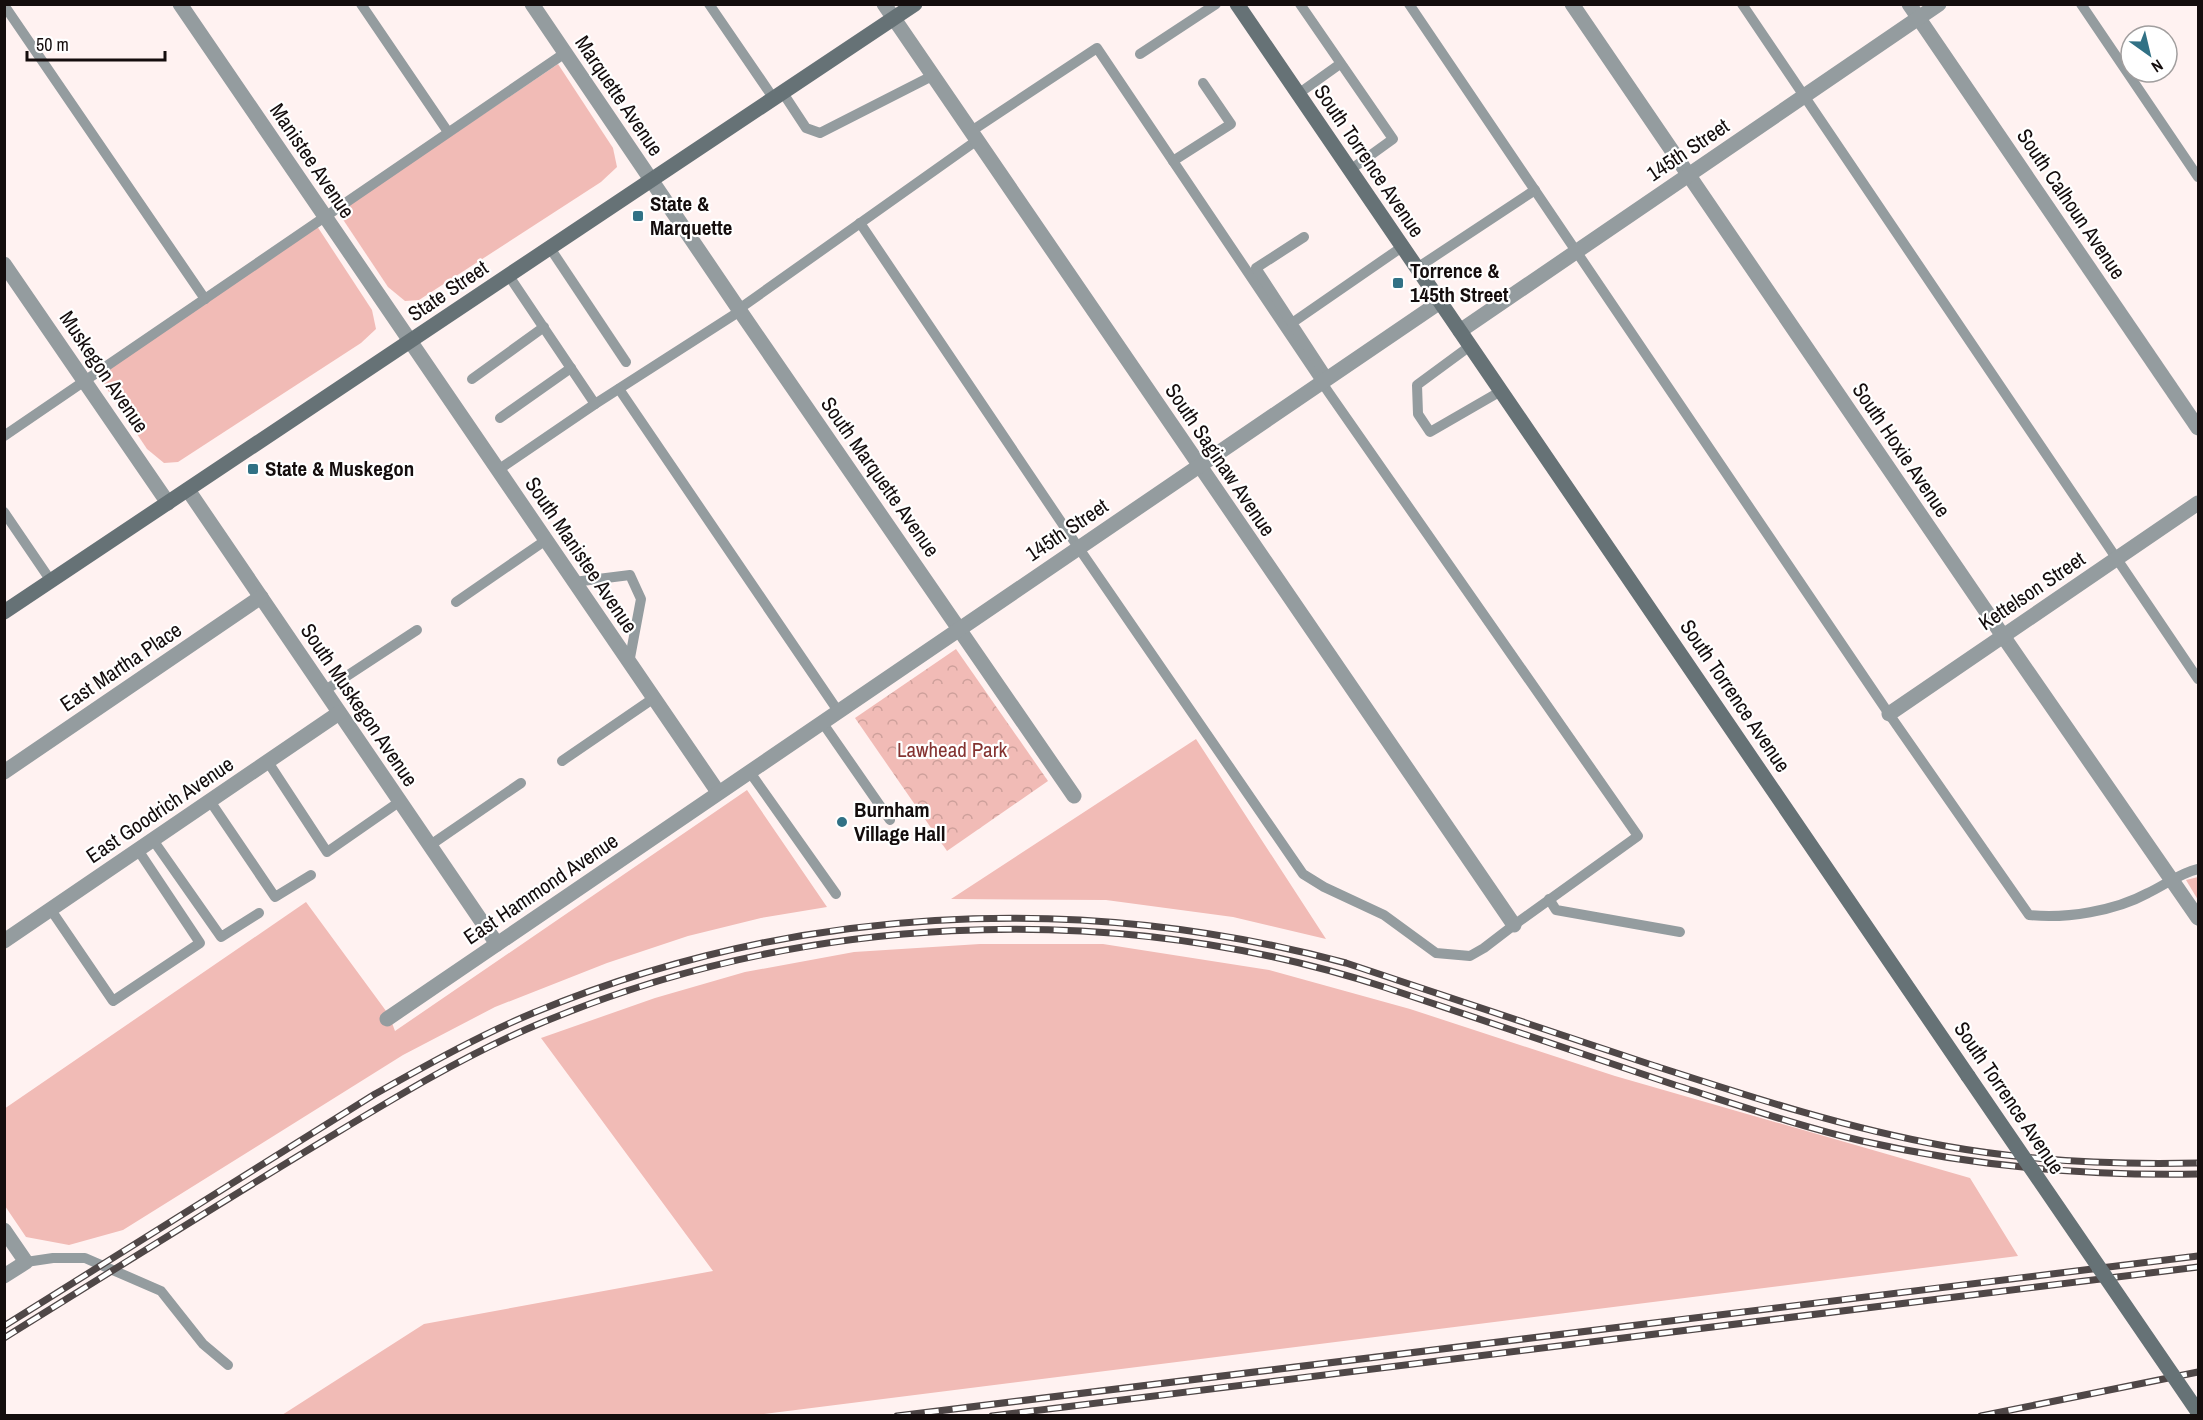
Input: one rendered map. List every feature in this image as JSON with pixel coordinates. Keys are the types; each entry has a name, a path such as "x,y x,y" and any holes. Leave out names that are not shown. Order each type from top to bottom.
{"main road":[{"name":"State Street","path":"4,612 915,4"},
{"name":"South Torrence Avenue","path":"1236,4 2199,1412"}],"street":[{"name":"Manistee Avenue","path":"180,4 410,341"},
{"name":"Marquette Avenue","path":"532,4 651,180"},
{"name":"South Saginaw Avenue","path":"884,4 1514,925"},
{"name":"South Hoxie Avenue","path":"1572,4 2003,636 2199,918"},
{"name":"South Calhoun Avenue","path":"1909,4 2199,428"},
{"name":"145th Street","path":"1460,331 1939,4"},
{"name":"South Marquette Avenue","path":"651,180 1074,796"},
{"name":"Muskegon Avenue","path":"4,264 168,503"},
{"name":"145th Street","path":"718,792 1440,302"},
{"name":"South Manistee Avenue","path":"410,341 718,792"},
{"name":"South Muskegon Avenue","path":"188,490 497,944"},
{"name":"Kettelson Street","path":"1889,714 2199,503"},
{"name":"East Martha Place","path":"4,772 261,597"},
{"name":"East Goodrich Avenue","path":"4,941 339,713"},
{"name":"East Hammond Avenue","path":"387,1019 718,792"},
{"path":"4,1230 26,1262 4,1276"}],"lane":[{"path":"360,4 448,132"},
{"path":"709,4 778,96 806,128 820,134 932,75"},
{"path":"1140,54 1216,4"},
{"path":"1300,4 1393,139 1350,170"},
{"path":"1409,4 1889,714 2029,915 2048,917 2119,907 2172,879 2199,869"},
{"path":"1742,4 2199,679"},
{"path":"2081,4 2199,177"},
{"path":"4,5 205,299"},
{"path":"498,470 739,310 860,223 973,136 1097,48 1638,836 1470,956 1436,952 1383,915 1324,887 1303,874 1078,547 860,223"},
{"path":"4,436 565,53"},
{"path":"1298,94 1340,64"},
{"path":"1173,161 1231,124 1203,83"},
{"path":"1417,267 1535,190"},
{"path":"1304,237 1256,268 1292,323 1325,380"},
{"path":"1292,323 1402,247"},
{"path":"550,248 626,362"},
{"path":"509,276 595,404"},
{"path":"472,379 544,327"},
{"path":"1470,346 1417,385 1418,414 1430,432 1501,391"},
{"path":"500,418 571,368"},
{"path":"619,389 838,711"},
{"path":"4,512 51,581"},
{"path":"456,602 546,540"},
{"path":"574,582 630,575 641,599 629,663"},
{"path":"324,691 417,630"},
{"path":"562,761 654,698"},
{"path":"822,722 890,820"},
{"path":"268,762 327,852 399,801"},
{"path":"749,771 836,894"},
{"path":"429,846 521,783"},
{"path":"210,801 275,897 311,875"},
{"path":"153,840 221,937 259,913"},
{"path":"51,910 113,1001 200,943 138,850"},
{"path":"1550,899 1557,910 1680,932"},
{"path":"26,1262 53,1258 85,1258 161,1291 203,1344 228,1365"}],"green space":[{"path":"558,64 613,148 617,167 601,182 419,300 405,301 388,287 338,212"},
{"path":"317,226 372,310 376,329 361,343 178,462 164,463 147,449 97,374"},
{"name":"Lawhead Park","path":"956,649 1048,781 947,851 855,718"},
{"path":"1196,739 1326,939 1233,917 1106,900 951,899"},
{"path":"747,790 827,907 761,918 688,936 607,963 495,1007 403,1055 123,1230 69,1245 26,1237 5,1206 4,1109 306,902 389,1015 395,1031"},
{"path":"2198,877 2198,900 2186,880"},
{"path":"980,944 1103,944 1269,970 1410,1009 1615,1076 1970,1178 2018,1256 757,1415 282,1415 424,1324 713,1271 541,1038 655,998 745,972 854,952"}],"railway":[{"path":"4,1326 375,1094 492,1031 533,1013 631,977 731,950 833,931 935,921 1038,919 1141,925 1244,940 1346,963 1724,1088 1908,1139 1976,1151 2039,1158 2103,1162 2198,1163"},
{"path":"4,1338 235,1194 392,1100 472,1055 527,1029 629,990 735,961 842,941 952,931 1062,930 1171,939 1279,958 1384,987 1743,1107 1862,1141 1945,1157 2029,1168 2114,1173 2198,1174"},
{"path":"897,1416 2198,1256"},
{"path":"992,1416 2198,1267"},
{"path":"1981,1416 2198,1372"}],"place":[{"name":"State & Marquette","path":"638,216"},
{"name":"Torrence & 145th Street","path":"1398,283"},
{"name":"State & Muskegon","path":"253,469"},
{"name":"Burnham Village Hall","path":"842,822"}]}
